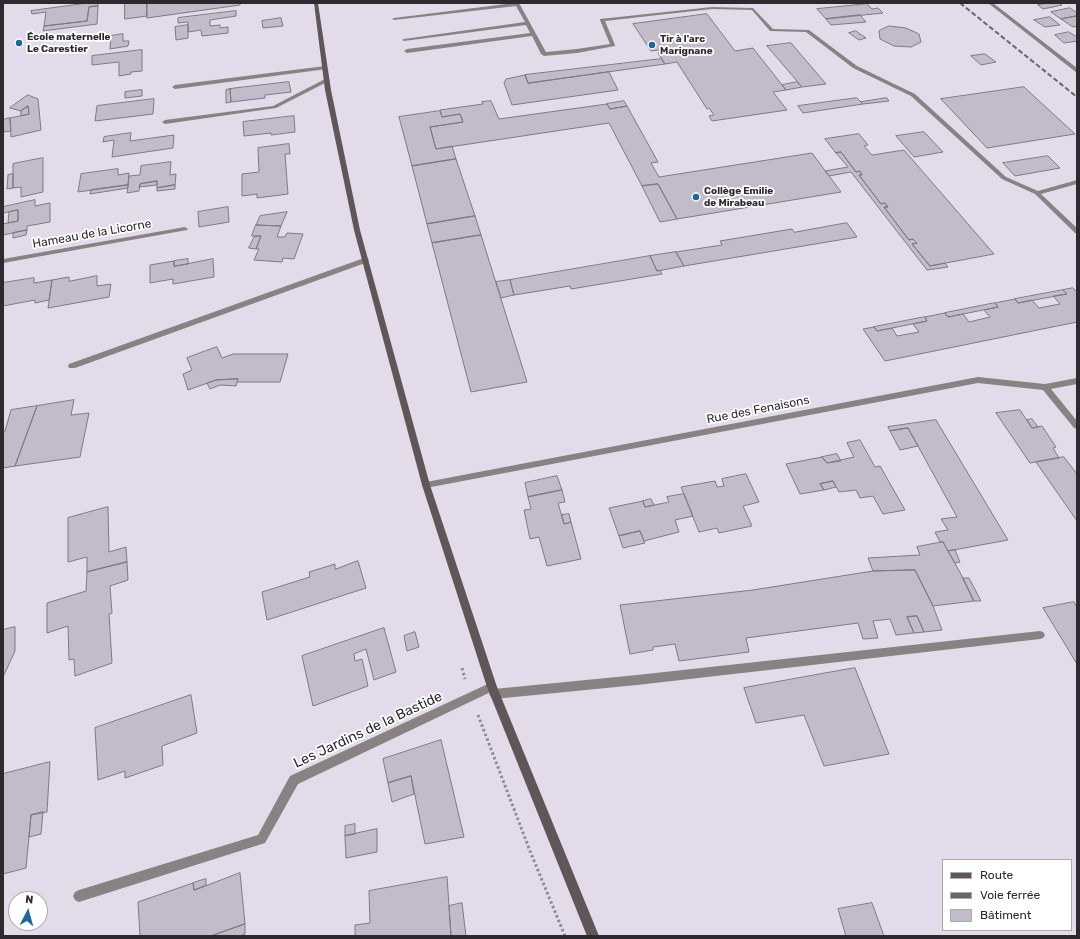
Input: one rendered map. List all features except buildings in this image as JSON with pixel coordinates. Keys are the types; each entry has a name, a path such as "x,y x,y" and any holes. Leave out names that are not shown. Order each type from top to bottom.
{"street":[{"path":"316,3 327,80 357,230 426,485 493,690 593,936"},
{"path":"394,19 517,3 544,54 577,51 613,45 602,20 712,8 753,9 772,30 807,31 855,67 914,95 1004,178 1037,193 1077,232"},
{"path":"990,3 1077,71"},
{"path":"404,40 527,23"},
{"path":"407,51 533,34"},
{"path":"175,88 325,68"},
{"path":"165,122 274,107 327,80"},
{"path":"1037,193 1077,182"},
{"name":"Hameau de la Licorne","path":"3,261 185,229"},
{"path":"72,366 366,260"},
{"name":"Rue des Fenaisons","path":"426,485 978,380 1046,387 1077,381"},
{"path":"1046,387 1077,426"},
{"name":"Les Jardins de la Bastide","path":"79,896 261,839 294,780 493,690 637,680 1040,635"}],"railway":[{"path":"960,3 1077,97"}],"place":[{"name":"École maternelle Le Carestier","path":"19,43"},
{"name":"Tir à l'arc Marignane","path":"652,45"},
{"name":"Collège Emilie de Mirabeau","path":"696,197"}]}
